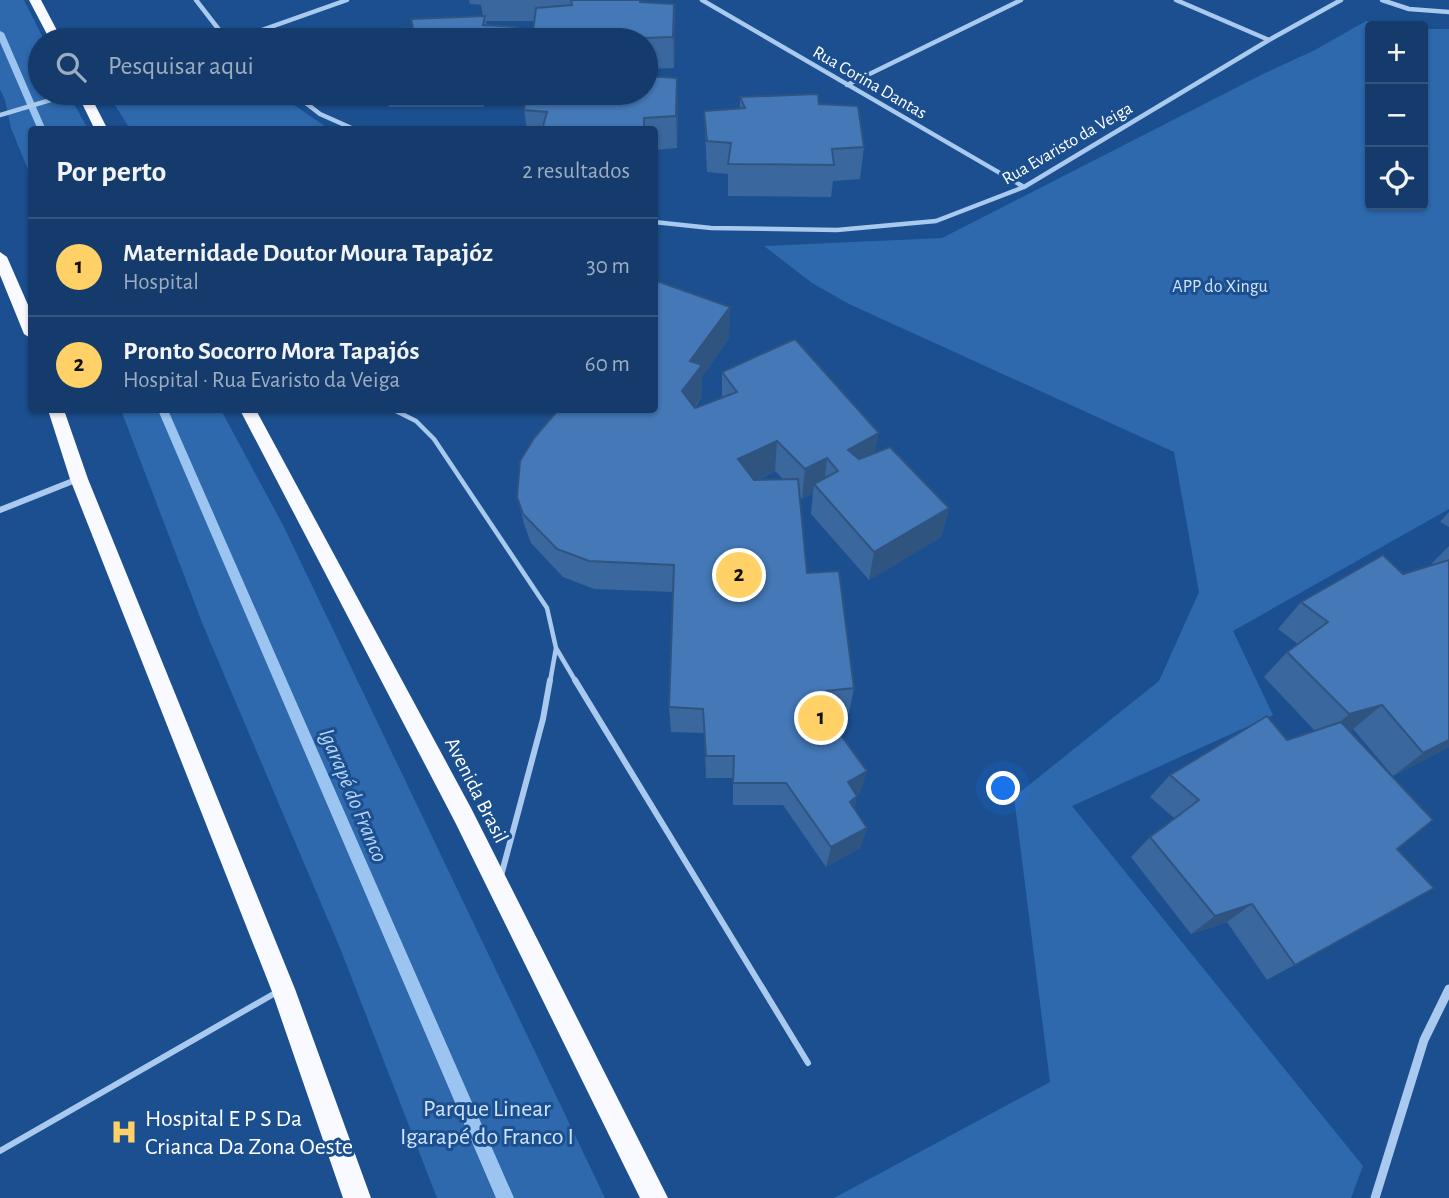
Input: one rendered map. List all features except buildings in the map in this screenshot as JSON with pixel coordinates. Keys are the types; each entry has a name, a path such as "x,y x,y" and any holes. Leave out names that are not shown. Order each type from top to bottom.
{"highway":[{"path":"35,0 50,28"},
{"path":"89,105 100,126"},
{"path":"1,262 28,325"},
{"path":"57,413 79,479 283,989 357,1198"},
{"name":"Avenida Brasil","path":"250,413 463,815 654,1198"}],"street":[{"path":"196,0 218,28"},
{"path":"268,28 347,0"},
{"name":"Rua Corina Dantas","path":"702,0 1024,187"},
{"path":"847,85 1021,0"},
{"path":"1176,0 1269,40"},
{"name":"Rua Evaristo da Veiga","path":"658,222 712,228 838,230 936,220 1024,187 1269,40 1341,0"},
{"path":"1385,0 1422,11 1449,12"},
{"path":"0,115 34,105"},
{"path":"308,105 320,114 347,126"},
{"path":"0,510 79,479"},
{"path":"1375,1198 1424,1040 1449,989"}],"lane":[{"path":"400,413 416,421 434,439 547,608 556,648 808,1063"},
{"path":"498,887 543,719 556,648"},
{"path":"0,1151 283,989"}],"green space":[{"path":"0,0 24,0 38,28 28,28 28,105 75,105 86,126 28,126 28,170 11,128 0,89"},
{"name":"APP do Xingu","path":"1365,22 1365,210 1428,210 1428,29 1449,29 1449,509 1233,631 1273,715 1072,806 1363,1166 1351,1198 834,1198 1050,1082 1014,797 1159,681 1199,592 1174,452 849,304 812,283 764,246 942,238 1315,50"},
{"path":"115,105 294,105 325,126 128,126"},
{"name":"Parque Linear Igarapé do Franco I","path":"122,413 223,413 283,525 605,1198 437,1198 340,948 203,625"}],"waterway":[{"name":"Igarapé do Franco","path":"0,33 28,98"},
{"name":"Igarapé do Franco","path":"31,105 40,126"},
{"name":"Igarapé do Franco","path":"164,413 505,1198"}],"place":[{"name":"Pronto Socorro Mora Tapajós","path":"739,575"},
{"name":"Maternidade Doutor Moura Tapajóz","path":"821,718"},
{"name":"Hospital E P S Da Crianca Da Zona Oeste","path":"124,1132"}]}
